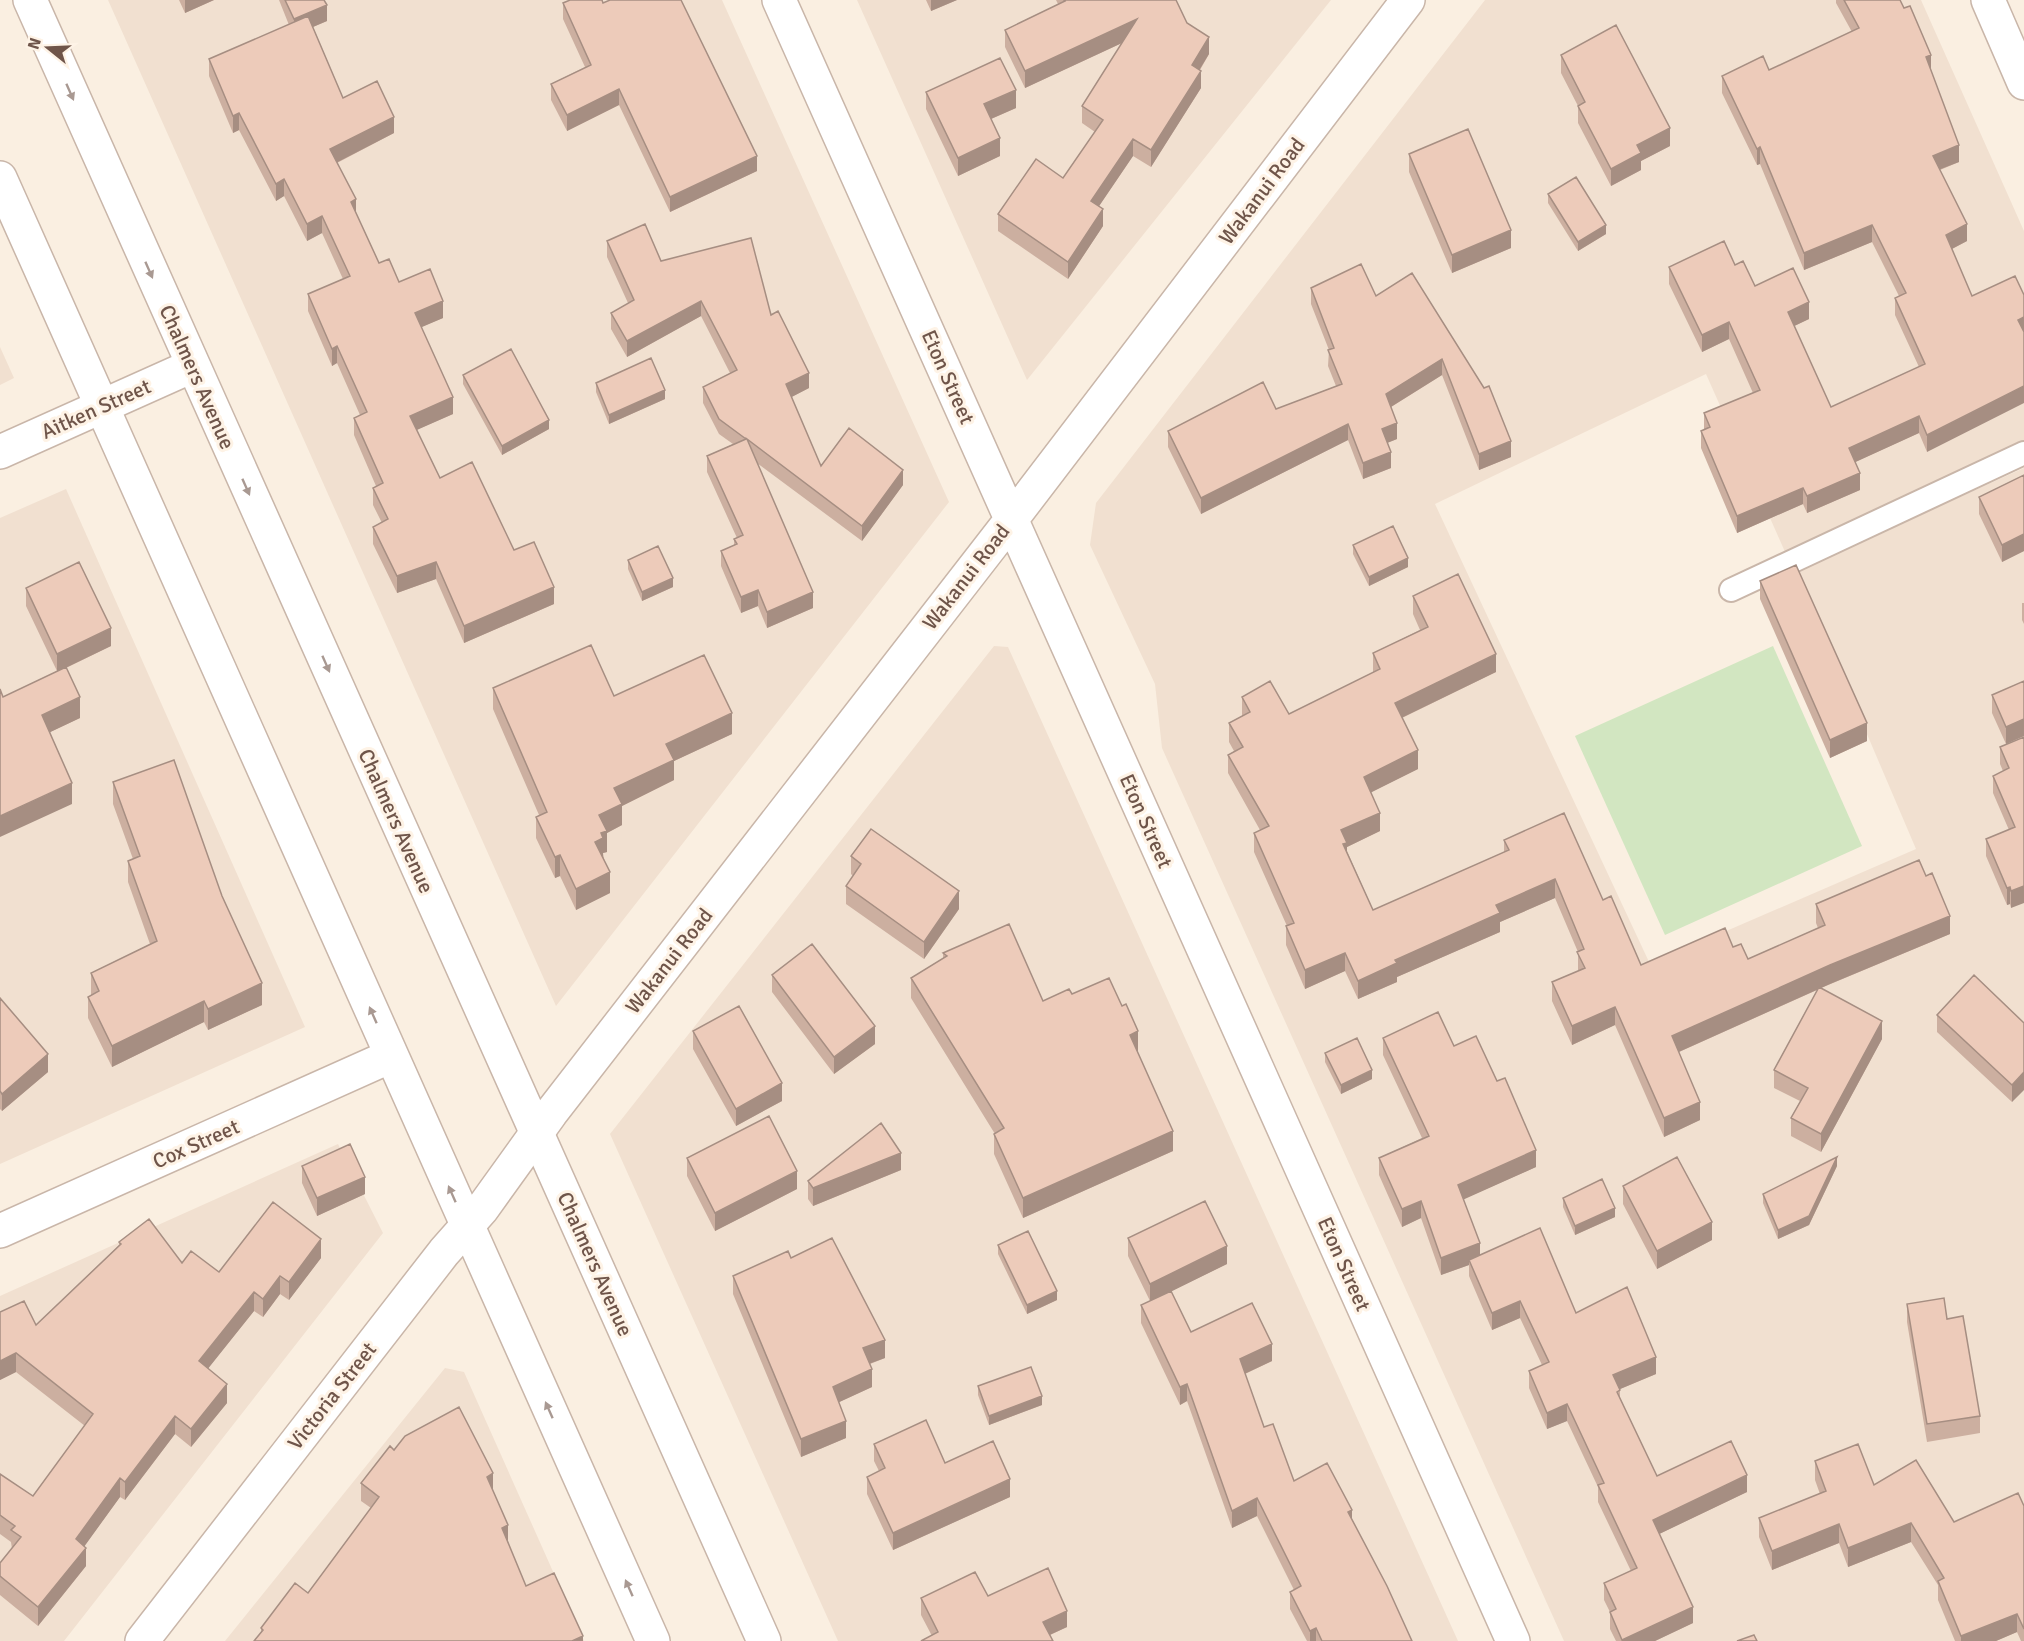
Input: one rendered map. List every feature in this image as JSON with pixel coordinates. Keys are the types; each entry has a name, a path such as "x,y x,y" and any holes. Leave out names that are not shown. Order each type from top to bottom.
{"street":[{"name":"Chalmers Avenue","path":"30,0 530,1143 764,1641"},
{"name":"Eton Street","path":"779,0 1513,1641"},
{"name":"Wakanui Road","path":"530,1143 1011,520 1408,0"},
{"path":"1988,0 2024,83"},
{"path":"0,178 653,1641"},
{"name":"Aitken Street","path":"0,452 192,366"},
{"name":"Cox Street","path":"0,1231 391,1056"},
{"name":"Victoria Street","path":"142,1641 466,1225 482,1209 530,1143"}],"lane":[{"path":"1731,590 2024,453"}],"shaded area":[{"path":"108,0 722,0 949,502 556,1006"},
{"path":"857,0 1331,0 1027,380"},
{"path":"1485,0 1921,0 2024,231 2024,440 1786,554 1706,374 1435,504 1650,964 1916,849 1797,570 2024,468 2024,1641 1564,1641 1162,748 1155,684 1090,545 1096,503"},
{"path":"0,347 14,378 0,385"},
{"path":"66,489 305,1027 0,1164 0,518"},
{"path":"994,646 1008,647 1458,1641 838,1641 610,1134"},
{"path":"338,1144 383,1233 64,1641 0,1641 0,1296"},
{"path":"445,1368 464,1372 584,1641 225,1641"}],"green space":[{"path":"1773,646 1862,846 1665,935 1575,736"}],"building":[{"path":"285,0 324,0 327,5 294,19"},
{"path":"570,0 602,0 603,3 610,0 681,0 757,156 670,197 619,89 567,115 551,84 591,65 563,3"},
{"path":"1064,0 1176,0 1187,23 1209,37 1192,65 1201,71 1151,150 1133,139 1091,201 1103,209 1068,262 998,214 1036,159 1063,178 1103,120 1082,106 1137,19 1025,71 1005,30"},
{"path":"1844,0 1900,0 1904,8 1910,6 1931,55 1926,57 1959,145 1933,156 1967,224 1946,235 1972,296 2015,276 2024,295 2024,317 2018,320 2024,332 2024,386 1927,435 1919,416 1849,448 1860,473 1807,496 1803,488 1737,516 1701,431 1710,427 1704,413 1760,390 1729,322 1702,335 1669,267 1724,241 1735,265 1743,261 1755,286 1793,268 1809,302 1788,312 1831,407 1925,364 1895,298 1906,293 1872,225 1804,253 1760,147 1757,149 1722,76 1763,56 1769,70 1859,28"},
{"path":"308,16 343,98 377,81 394,117 330,149 356,199 351,202 379,263 389,259 399,282 430,269 443,301 415,313 453,397 410,416 440,478 472,462 514,550 534,542 554,587 464,626 436,562 397,576 373,527 388,519 373,488 383,483 354,418 367,412 337,346 332,349 308,294 350,276 322,216 307,224 284,179 276,184 239,113 233,116 209,59"},
{"path":"1616,25 1670,128 1637,145 1641,153 1611,169 1578,106 1585,102 1561,55"},
{"path":"1000,58 1016,90 984,104 1000,138 958,158 926,92"},
{"path":"1468,129 1511,230 1452,255 1409,154"},
{"path":"1576,177 1606,225 1578,242 1548,194"},
{"path":"645,224 661,261 751,238 771,315 778,311 809,373 786,384 821,466 849,428 903,470 862,526 747,439 813,592 767,612 758,590 741,597 721,551 737,544 734,539 743,535 707,456 746,439 719,419 703,387 737,370 701,301 627,341 611,313 634,300 607,241"},
{"path":"1361,264 1376,296 1412,273 1484,388 1489,386 1511,441 1479,454 1442,359 1386,394 1397,423 1382,429 1391,452 1363,463 1348,424 1201,498 1168,431 1263,382 1276,409 1342,384 1328,350 1334,348 1311,288"},
{"path":"511,349 549,420 502,446 463,375"},
{"path":"651,358 665,390 609,415 596,383"},
{"path":"2024,475 2024,534 2002,545 1979,497"},
{"path":"1393,526 1408,558 1369,577 1353,545"},
{"path":"658,546 673,578 642,592 628,560"},
{"path":"79,562 111,628 57,654 26,588"},
{"path":"1796,565 1867,723 1830,740 1760,581"},
{"path":"1458,574 1496,654 1395,703 1418,750 1364,777 1380,813 1341,830 1347,843 1343,844 1373,910 1509,850 1504,840 1564,813 1603,900 1611,896 1641,965 1725,928 1733,947 1741,944 1748,959 1825,925 1816,904 1919,860 1926,876 1932,873 1950,916 1830,965 1672,1036 1700,1102 1664,1118 1615,1007 1572,1026 1552,982 1585,968 1577,952 1584,949 1555,879 1496,905 1500,913 1395,960 1397,963 1358,981 1345,953 1305,970 1286,926 1294,923 1254,833 1269,826 1228,755 1243,747 1229,723 1250,712 1242,697 1270,681 1289,714 1380,669 1373,653 1428,627 1413,596"},
{"path":"591,645 614,696 704,655 732,713 666,744 674,760 614,788 622,804 599,815 607,831 601,833 603,838 595,842 610,872 576,889 560,855 555,857 536,817 547,812 493,688"},
{"path":"66,667 80,697 42,715 72,783 0,816 0,689 3,697"},
{"path":"2024,681 2024,719 2006,727 1992,695"},
{"path":"2024,737 2024,886 2011,891 2010,887 2007,888 1986,839 2015,827 1993,776 2009,768 2000,747"},
{"path":"174,760 222,896 262,983 208,1009 204,1001 112,1046 88,997 99,991 91,973 157,941 128,861 140,856 113,782"},
{"path":"871,829 959,891 924,942 846,886 861,864 851,856"},
{"path":"1009,924 1043,1001 1069,989 1072,994 1109,978 1122,1006 1126,1004 1138,1031 1130,1035 1173,1131 1023,1198 994,1134 1004,1128 911,978 947,956 943,953"},
{"path":"812,944 875,1026 834,1057 772,975"},
{"path":"1974,975 2024,1023 2024,1072 2012,1085 1937,1015"},
{"path":"1819,987 1882,1021 1821,1134 1791,1118 1808,1088 1774,1070"},
{"path":"0,998 48,1054 2,1094 0,1091"},
{"path":"739,1006 782,1083 736,1109 693,1031"},
{"path":"1438,1012 1454,1046 1476,1036 1497,1081 1505,1078 1536,1150 1458,1185 1480,1243 1441,1258 1421,1201 1402,1209 1379,1158 1429,1136 1383,1038"},
{"path":"1357,1038 1372,1070 1341,1085 1325,1053"},
{"path":"769,1116 797,1171 715,1213 687,1158"},
{"path":"881,1123 901,1153 813,1188 808,1181"},
{"path":"350,1144 365,1177 317,1198 302,1166"},
{"path":"1677,1157 1712,1222 1657,1251 1623,1186"},
{"path":"1837,1157 1809,1216 1778,1230 1763,1194"},
{"path":"1602,1179 1615,1208 1575,1226 1563,1198"},
{"path":"1205,1201 1227,1246 1150,1284 1128,1238"},
{"path":"273,1202 321,1239 289,1282 280,1276 263,1299 254,1292 199,1361 227,1384 191,1429 175,1416 125,1482 120,1478 76,1539 86,1548 38,1607 0,1576 0,1563 21,1537 11,1530 15,1526 0,1515 0,1474 33,1496 93,1414 16,1353 0,1361 0,1312 24,1301 36,1325 121,1244 119,1242 149,1219 182,1263 191,1251 219,1272"},
{"path":"1540,1228 1576,1313 1627,1287 1656,1357 1613,1375 1620,1390 1617,1392 1657,1476 1731,1441 1747,1475 1653,1520 1693,1607 1622,1640 1610,1612 1616,1609 1604,1583 1637,1568 1598,1485 1604,1483 1567,1404 1547,1413 1529,1371 1549,1362 1520,1301 1492,1313 1469,1260"},
{"path":"1028,1231 1057,1291 1027,1305 998,1245"},
{"path":"832,1238 885,1340 863,1348 872,1369 833,1387 846,1421 801,1439 733,1276 788,1251 791,1258"},
{"path":"1171,1291 1191,1332 1252,1303 1272,1344 1240,1359 1264,1427 1273,1424 1294,1481 1327,1463 1352,1510 1348,1512 1387,1586 1412,1641 1322,1641 1316,1628 1310,1631 1290,1592 1301,1586 1257,1498 1232,1511 1187,1384 1180,1387 1141,1305"},
{"path":"1944,1298 1947,1319 1963,1316 1980,1416 1927,1424 1907,1304"},
{"path":"1031,1367 1042,1396 989,1416 978,1386"},
{"path":"459,1407 493,1473 487,1477 508,1525 502,1528 526,1586 554,1573 583,1636 572,1641 254,1641 295,1583 308,1593 379,1497 361,1483 390,1446 394,1450 405,1436"},
{"path":"926,1420 945,1463 993,1441 1010,1479 893,1533 867,1477 885,1468 874,1444"},
{"path":"1858,1444 1874,1485 1916,1460 1954,1522 2018,1493 2024,1506 2024,1629 2017,1614 1961,1636 1938,1581 1944,1578 1911,1523 1848,1548 1839,1524 1772,1551 1759,1518 1826,1491 1815,1461"},
{"path":"1048,1568 1067,1611 1043,1622 1053,1641 921,1641 938,1632 921,1598 975,1572 988,1596"},
{"path":"1754,1635 1757,1641 1737,1641"}]}
